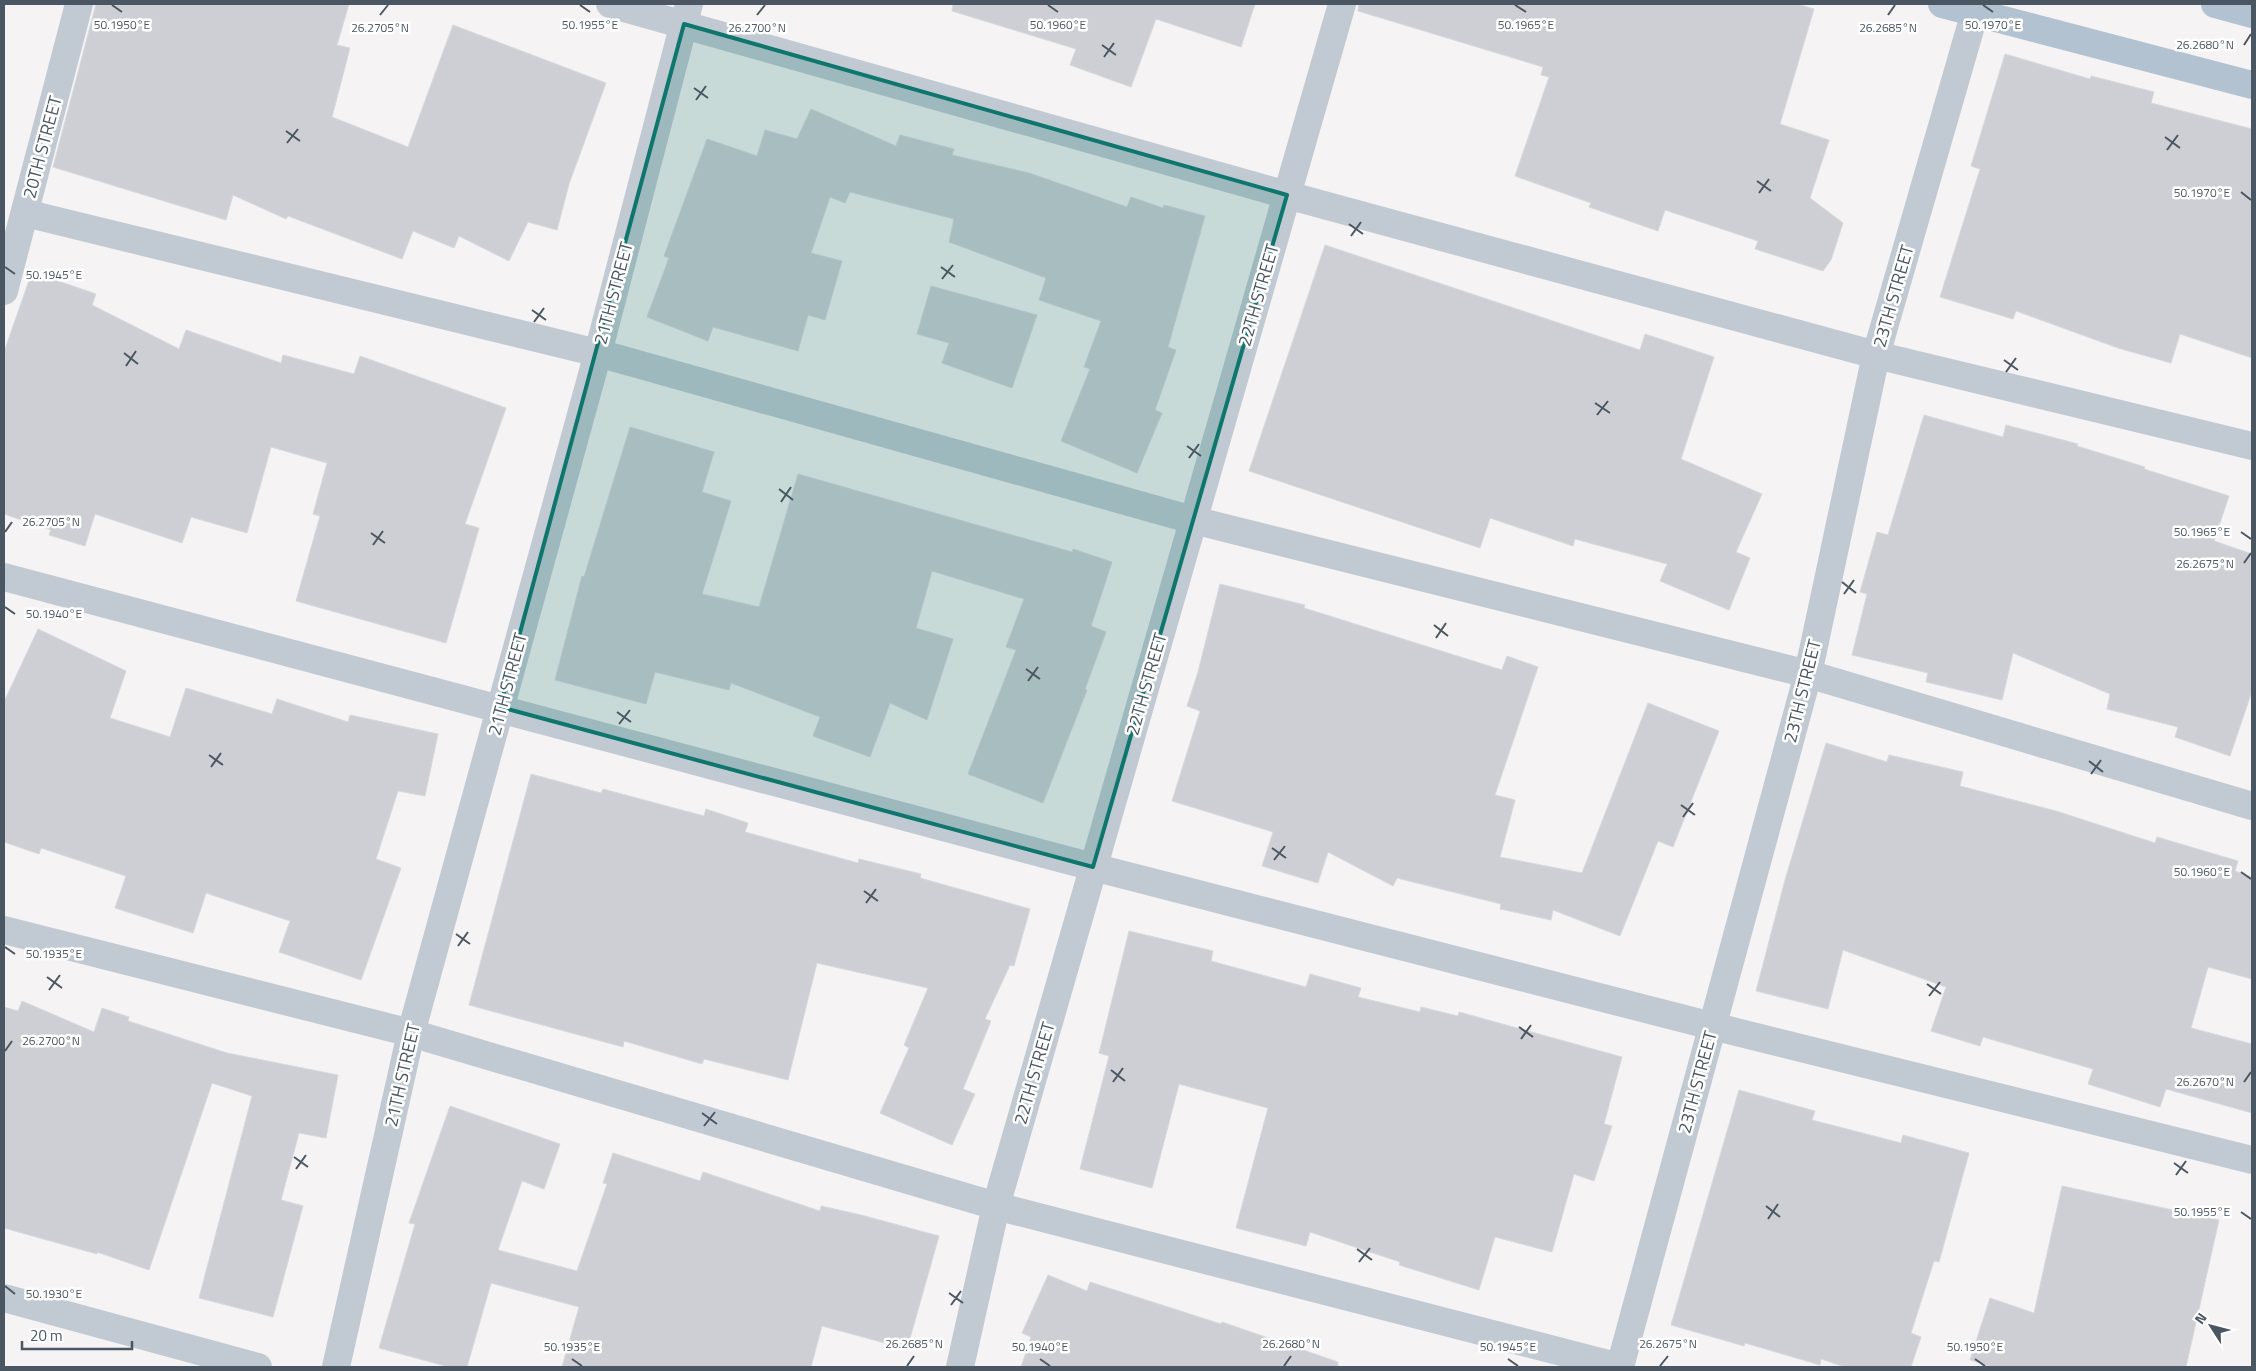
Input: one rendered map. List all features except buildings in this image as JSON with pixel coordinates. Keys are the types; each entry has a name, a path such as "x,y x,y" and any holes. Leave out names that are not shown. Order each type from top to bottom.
{"main road":[{"path":"1942,4 2252,85"},
{"path":"2215,4 2252,14"}],"street":[{"name":"20TH STREET","path":"4,291 79,4"},
{"path":"610,4 687,14 1287,195 1876,355 2252,446"},
{"name":"22TH STREET","path":"960,1367 996,1206 1342,4"},
{"name":"23TH STREET","path":"1620,1367 1808,674 1876,355 1974,12"},
{"name":"21TH STREET","path":"336,1367 411,1033 598,353 687,14"},
{"path":"25,213 598,353 1192,520 1808,674 2252,806"},
{"path":"4,577 1093,866 1712,1026 2252,1160"},
{"path":"4,930 411,1033 996,1206 1620,1367"},
{"path":"4,1298 258,1367"}],"highlighted area":[{"path":"684,24 1287,195 1093,867 500,707"}]}
